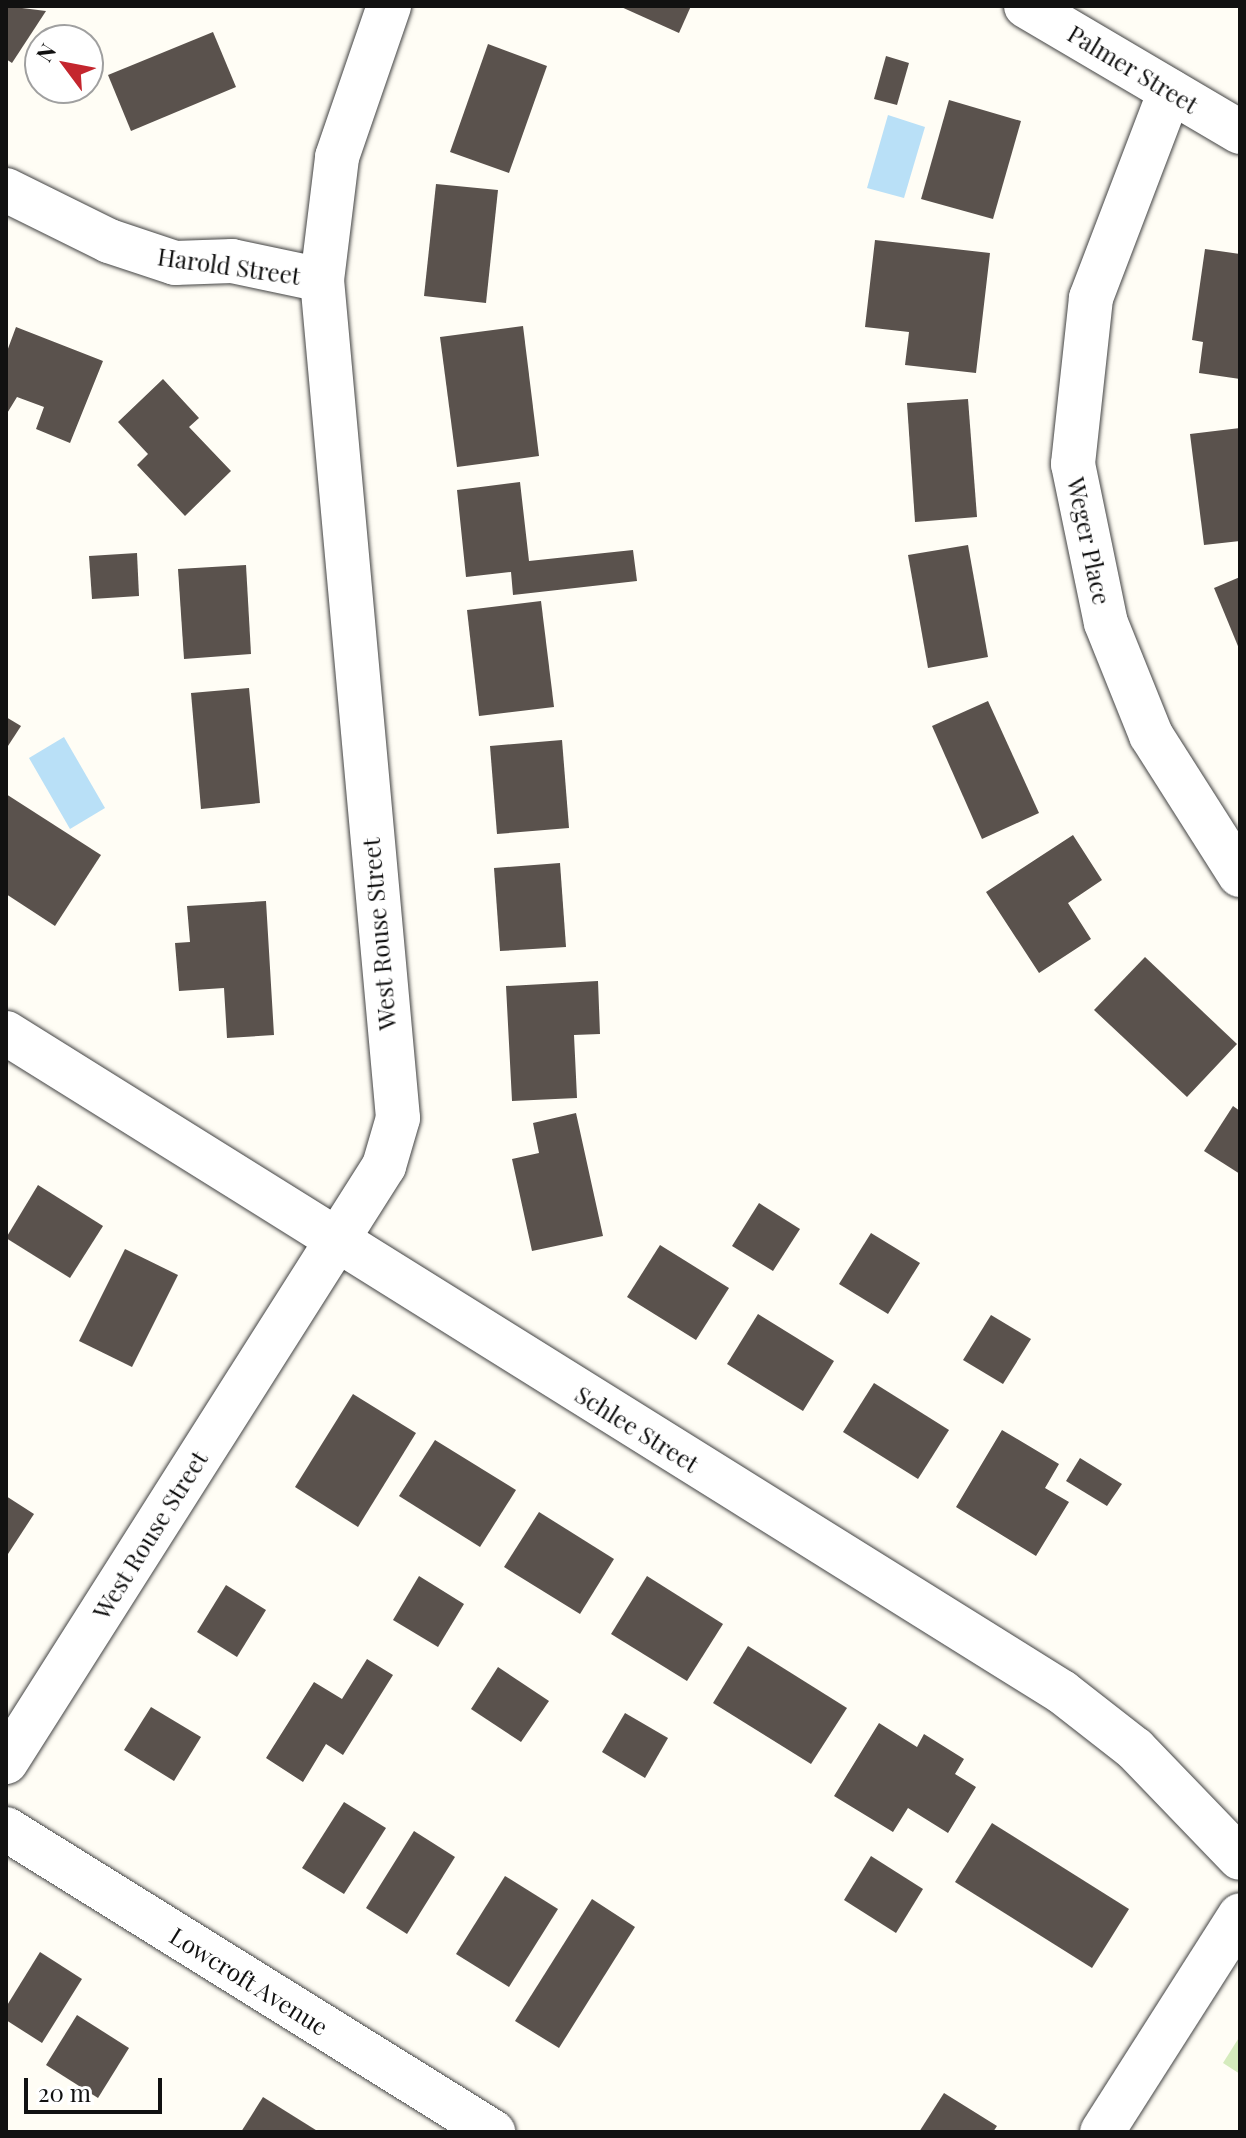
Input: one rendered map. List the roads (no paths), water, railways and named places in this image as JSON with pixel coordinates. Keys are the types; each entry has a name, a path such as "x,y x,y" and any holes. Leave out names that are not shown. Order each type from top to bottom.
{"street":[{"name":"West Rouse Street","path":"6,1762 384,1166 398,1118 322,280 337,157 389,6"},
{"name":"Palmer Street","path":"1026,6 1240,132"},
{"name":"Weger Place","path":"1170,91 1091,298 1073,464 1106,623 1151,735 1240,875"},
{"name":"Harold Street","path":"6,190 109,241 175,263 232,261 322,280"},
{"name":"Schlee Street","path":"6,1033 336,1242 1062,1692 1135,1749 1240,1858"},
{"name":"Lowcroft Avenue","path":"6,1829 493,2132"},
{"path":"1102,2132 1240,1915"}],"water":[{"path":"888,115 925,127 904,198 867,188"},
{"path":"64,737 105,808 70,829 29,758"}]}
